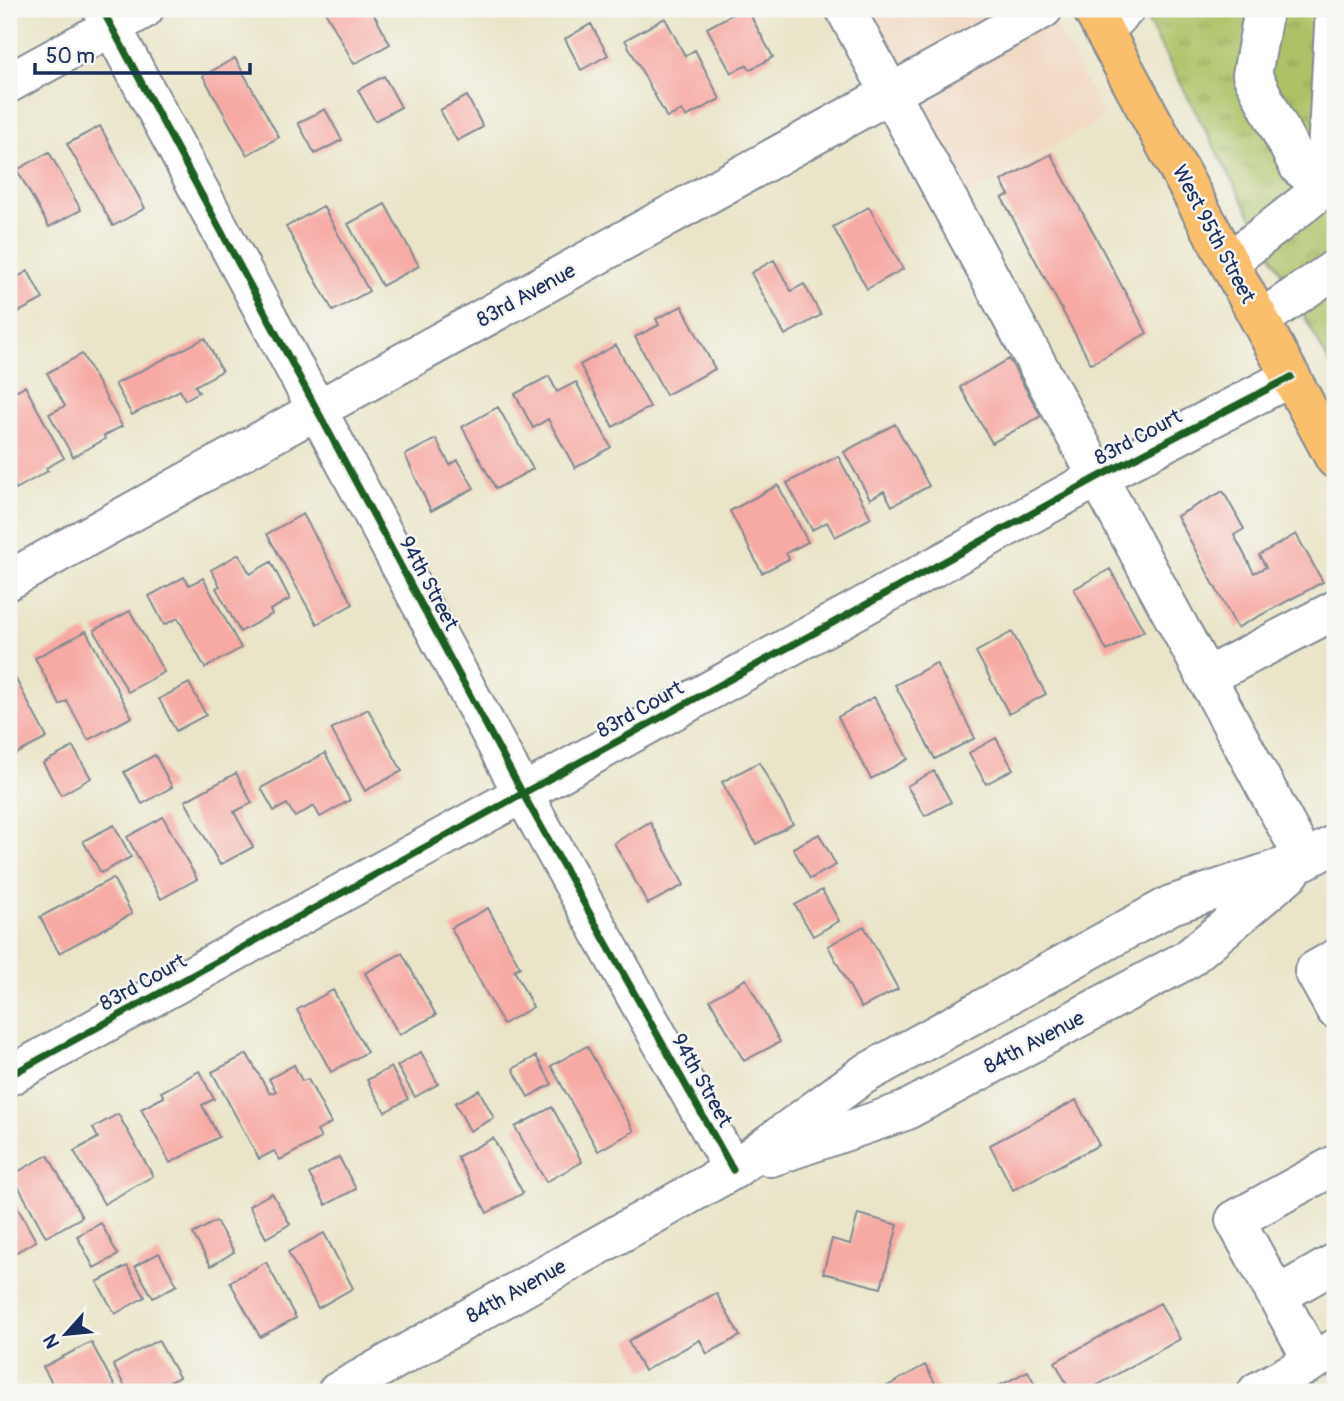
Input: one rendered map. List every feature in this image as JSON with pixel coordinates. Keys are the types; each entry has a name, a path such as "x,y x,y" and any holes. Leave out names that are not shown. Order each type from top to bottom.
{"main road":[{"name":"West 95th Street","path":"1107,16 1229,262 1335,459"}],"street":[{"path":"845,9 1206,677 1320,852"},
{"name":"83rd Avenue","path":"9,580 1043,9"},
{"path":"1264,9 1252,75 1299,167 1330,189"},
{"path":"1330,189 1335,9"},
{"path":"9,83 120,15"},
{"name":"94th Street","path":"120,15 317,411 523,794 733,1170"},
{"path":"1229,262 1330,189"},
{"path":"1260,320 1335,269"},
{"name":"83rd Court","path":"9,1076 1098,477 1291,377"},
{"path":"1206,677 1335,610"},
{"name":"84th Avenue","path":"337,1392 733,1170 863,1076 1171,905 1320,852"},
{"name":"84th Avenue","path":"733,1170 905,1111 1188,959 1320,852"},
{"path":"1335,959 1314,971 1335,1009"},
{"path":"1257,1392 1323,1365 1277,1296 1235,1220 1335,1166"},
{"path":"1277,1296 1335,1262"}],"shaded area":[{"path":"845,9 1046,9 1105,117 951,205"}],"green space":[{"path":"1141,9 1335,9 1335,374"}],"building":[{"path":"324,9 371,9 390,44 354,64"},
{"path":"742,9 747,9 773,57 750,70 747,65 731,73 707,28"},
{"path":"665,18 685,56 695,50 720,99 686,117 682,110 667,118 625,40"},
{"path":"591,24 608,55 581,70 565,39"},
{"path":"235,58 279,137 247,155 203,76"},
{"path":"384,76 401,107 375,121 358,90"},
{"path":"467,96 483,127 457,141 440,110"},
{"path":"325,109 342,140 315,154 298,123"},
{"path":"100,126 145,208 113,226 67,144"},
{"path":"49,152 81,210 49,227 17,170"},
{"path":"1051,154 1147,333 1091,364 1002,198 1009,195 1001,181"},
{"path":"385,204 419,266 382,286 348,224"},
{"path":"323,206 369,291 333,311 286,227"},
{"path":"869,207 903,269 867,289 833,227"},
{"path":"774,260 791,291 804,284 821,315 785,335 751,273"},
{"path":"28,271 43,299 17,313 9,299 9,282"},
{"path":"682,306 715,369 666,395 635,337 659,325 656,319"},
{"path":"205,338 222,371 195,386 199,392 185,400 180,390 132,415 115,384"},
{"path":"616,345 650,407 613,427 580,365"},
{"path":"82,354 122,426 73,457 49,414 65,406 47,373"},
{"path":"1009,359 1041,416 992,443 960,387"},
{"path":"549,376 557,392 576,382 611,447 575,468 548,419 533,428 515,394"},
{"path":"25,386 64,458 46,468 48,471 16,489 9,476 9,394"},
{"path":"498,407 533,469 496,489 462,427"},
{"path":"895,424 929,486 892,506 884,491 870,499 844,452"},
{"path":"436,439 450,465 458,460 474,488 431,511 405,455"},
{"path":"838,456 871,518 835,537 827,522 812,530 787,483"},
{"path":"778,485 808,542 786,553 789,559 762,573 730,511"},
{"path":"1223,491 1244,529 1234,535 1254,573 1266,567 1259,555 1296,534 1323,582 1237,628 1177,516"},
{"path":"303,514 353,604 317,624 267,534"},
{"path":"239,554 250,574 271,562 290,599 270,610 272,614 240,632 216,588 220,586 211,570"},
{"path":"1110,569 1144,631 1107,651 1074,589"},
{"path":"184,577 189,585 203,578 241,648 205,668 178,618 164,625 149,596"},
{"path":"130,611 164,672 128,692 94,630"},
{"path":"86,631 132,717 88,740 67,701 60,705 35,658"},
{"path":"1012,632 1046,694 1009,714 976,652"},
{"path":"936,663 975,738 935,759 895,685"},
{"path":"11,670 47,738 12,756 9,749"},
{"path":"189,683 206,715 176,731 159,699"},
{"path":"874,697 908,759 871,779 838,717"},
{"path":"368,709 402,771 365,791 331,729"},
{"path":"996,738 1013,769 986,784 969,753"},
{"path":"73,747 91,778 61,795 43,763"},
{"path":"325,753 350,800 320,817 314,806 295,817 287,804 274,811 261,788"},
{"path":"155,755 172,787 142,804 124,772"},
{"path":"759,762 793,824 756,844 722,782"},
{"path":"934,771 951,802 925,816 907,786"},
{"path":"236,773 252,803 234,812 253,847 220,865 185,801"},
{"path":"163,817 197,879 161,899 127,837"},
{"path":"650,822 684,885 648,904 614,843"},
{"path":"114,825 131,857 101,873 83,841"},
{"path":"819,834 836,865 810,879 793,848"},
{"path":"113,878 132,914 59,953 40,917"},
{"path":"822,890 839,921 813,936 795,905"},
{"path":"488,908 520,967 514,970 533,1007 503,1024 451,928"},
{"path":"864,926 898,989 861,1008 828,946"},
{"path":"402,953 436,1015 399,1035 365,973"},
{"path":"746,979 780,1042 744,1061 710,1000"},
{"path":"333,990 367,1052 331,1072 297,1010"},
{"path":"587,1046 634,1131 598,1151 551,1066"},
{"path":"421,1052 438,1084 415,1097 397,1066"},
{"path":"247,1054 270,1094 276,1091 269,1079 294,1065 302,1081 308,1079 331,1123 317,1131 321,1138 280,1160 274,1151 259,1159 212,1072"},
{"path":"536,1056 552,1084 528,1097 513,1069"},
{"path":"391,1067 408,1099 385,1112 367,1080"},
{"path":"199,1071 214,1099 202,1105 219,1137 170,1163 141,1109 164,1097 161,1092"},
{"path":"479,1090 494,1118 470,1131 455,1103"},
{"path":"1076,1100 1099,1145 1013,1190 990,1145"},
{"path":"552,1107 582,1162 546,1182 515,1127"},
{"path":"118,1114 153,1176 104,1204 74,1151 98,1138 93,1128"},
{"path":"493,1138 523,1193 487,1213 457,1157"},
{"path":"48,1155 82,1217 46,1237 12,1175"},
{"path":"339,1157 356,1189 326,1205 309,1174"},
{"path":"9,1192 36,1241 9,1256"},
{"path":"272,1193 290,1224 266,1238 249,1206"},
{"path":"858,1214 898,1225 881,1288 823,1273 832,1239 850,1244"},
{"path":"216,1221 234,1252 211,1266 193,1234"},
{"path":"101,1223 118,1255 94,1268 77,1236"},
{"path":"324,1233 353,1288 318,1308 288,1252"},
{"path":"159,1253 177,1285 153,1298 135,1266"},
{"path":"266,1262 296,1318 260,1337 230,1282"},
{"path":"127,1266 145,1297 115,1314 97,1282"},
{"path":"716,1293 740,1336 707,1354 700,1340 644,1371 628,1341"},
{"path":"1160,1303 1180,1339 1085,1392 1071,1392 1055,1362"},
{"path":"158,1340 179,1377 151,1392 128,1392 113,1365"},
{"path":"91,1342 118,1392 57,1392 43,1367"},
{"path":"925,1365 940,1392 884,1392 882,1389"},
{"path":"1028,1371 1039,1392 987,1392"}],"cycle path":[{"path":"102,9 523,794 733,1170"},
{"path":"9,1076 1098,477 1291,377"}]}
